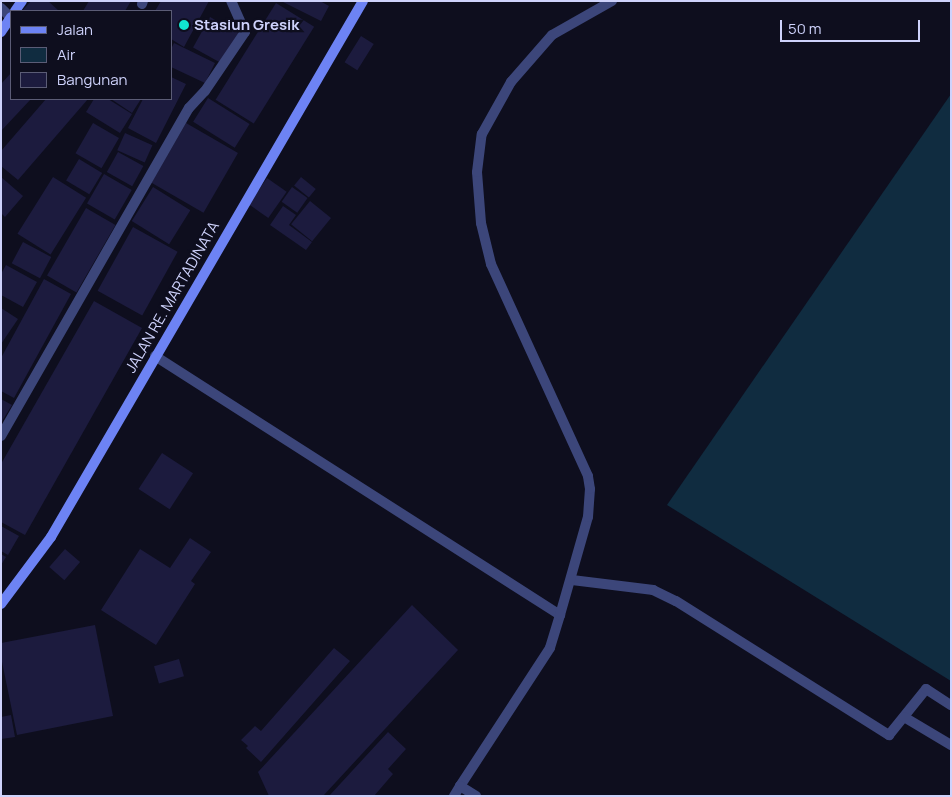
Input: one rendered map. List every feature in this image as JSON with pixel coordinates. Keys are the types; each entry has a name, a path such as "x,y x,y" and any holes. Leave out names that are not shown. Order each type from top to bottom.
{"main road":[{"name":"JALAN RE. MARTADINATA","path":"1,604 50,537 363,1"},
{"path":"1,32 10,18"}],"street":[{"path":"1,436 189,108 205,91 245,32 231,1"},
{"path":"454,796 550,648 572,580 588,518 590,489 588,476 491,264 481,223 477,172 482,134 511,82 552,36 612,1"},
{"path":"155,356 560,615"},
{"path":"572,580 653,590 676,600 889,735 926,689 951,705"},
{"path":"904,717 951,745"},
{"path":"460,786 476,796"}],"water":[{"path":"951,94 951,681 667,505"}],"building":[{"path":"31,1 48,1 58,10 23,10"},
{"path":"89,1 131,1 126,10 84,10"},
{"name":"Stasiun Gresik","path":"161,1 209,1 184,47 172,40 172,10 156,10"},
{"path":"281,1 320,1 329,6 321,21"},
{"path":"276,3 314,27 254,124 216,100"},
{"path":"210,17 239,33 222,64 193,48"},
{"path":"361,36 374,44 357,70 345,62"},
{"path":"174,43 215,63 205,83 172,67 172,47"},
{"path":"10,74 10,100 30,100 1,131 1,84"},
{"path":"172,77 186,84 156,143 128,128 142,100 172,100"},
{"path":"208,98 250,124 235,148 193,122"},
{"path":"45,100 87,100 18,180 1,166 1,151"},
{"path":"93,100 110,100 132,114 120,133 86,112"},
{"path":"112,100 140,100 132,113"},
{"path":"93,123 119,138 101,168 76,153"},
{"path":"186,123 238,153 203,213 152,183"},
{"path":"125,133 152,145 145,163 117,150"},
{"path":"118,152 143,166 132,186 107,172"},
{"path":"79,159 102,173 89,194 66,180"},
{"path":"104,174 132,190 115,219 87,203"},
{"path":"1,177 23,196 5,217 1,213"},
{"path":"53,177 86,198 51,254 17,234"},
{"path":"301,177 316,189 309,198 294,186"},
{"path":"267,178 287,192 268,218 249,204"},
{"path":"153,187 190,210 169,244 132,221"},
{"path":"292,187 308,198 297,213 282,202"},
{"path":"310,201 331,218 312,241 291,224"},
{"path":"283,206 296,215 289,225 312,242 306,250 270,225"},
{"path":"86,208 115,225 76,293 47,276"},
{"path":"133,227 178,252 142,316 98,291"},
{"path":"23,242 51,257 40,278 12,263"},
{"path":"6,265 37,282 23,307 1,295 1,274"},
{"path":"44,279 71,294 14,398 1,391 1,358"},
{"path":"94,301 142,328 25,535 1,522 1,464"},
{"path":"1,308 18,319 1,344"},
{"path":"1,399 12,405 1,423"},
{"path":"162,453 193,473 170,509 139,489"},
{"path":"1,526 19,536 8,555 1,551"},
{"path":"190,538 211,552 191,581 195,584 156,645 101,610 140,549 170,568"},
{"path":"65,549 80,562 64,580 49,567"},
{"path":"1,554 6,557 1,565"},
{"path":"412,605 458,650 323,796 269,796 258,772"},
{"path":"95,625 113,716 17,735 1,657 1,643"},
{"path":"334,648 350,661 261,762 246,748 248,746 241,740 255,726 261,731"},
{"path":"179,659 184,676 159,683 154,666"},
{"path":"11,715 15,737 1,739 1,717"},
{"path":"388,732 406,749 388,769 393,774 374,796 329,796"}],"place":[{"name":"Stasiun Gresik","path":"184,25"}]}
